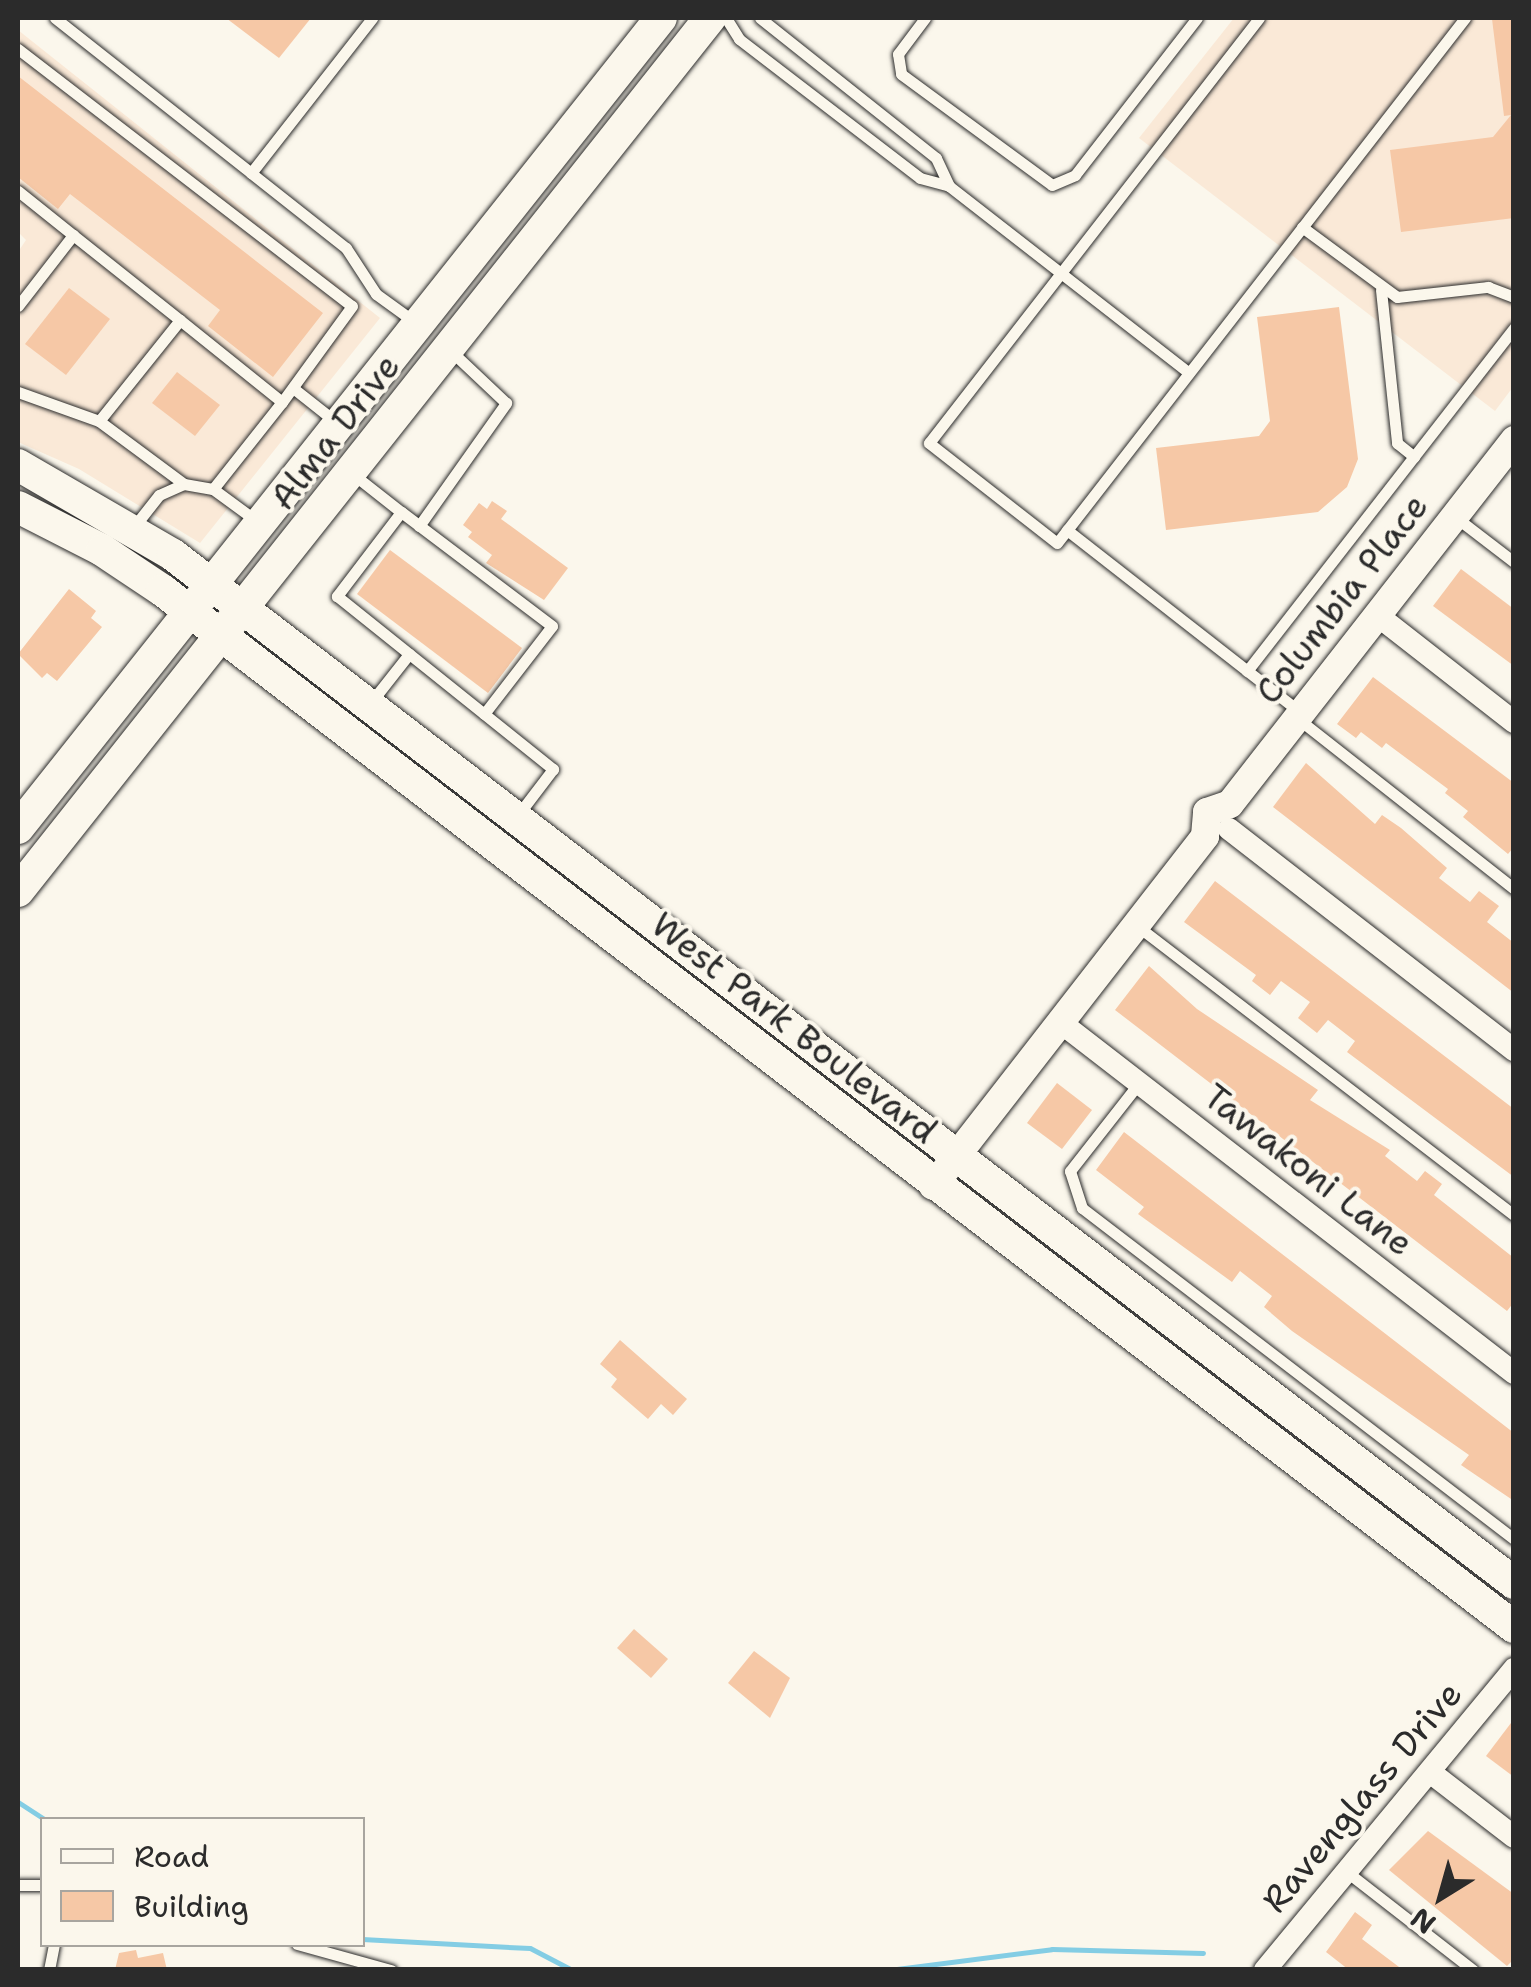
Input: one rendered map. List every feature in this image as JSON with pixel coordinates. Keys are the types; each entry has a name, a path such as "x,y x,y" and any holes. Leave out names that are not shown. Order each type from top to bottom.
{"main road":[{"name":"Alma Drive","path":"18,828 661,18"},
{"name":"Alma Drive","path":"18,891 245,612 710,18"},
{"path":"418,325 450,350"},
{"name":"West Park Boulevard","path":"18,465 133,528 212,585 1514,1583"},
{"name":"West Park Boulevard","path":"18,508 102,550 190,613 933,1186 1514,1627"}],"street":[{"name":"Columbia Place","path":"933,1186 1136,925 1222,823 1299,715 1514,440"},
{"path":"1377,615 1514,722"},
{"path":"1222,823 1514,1050"},
{"name":"Tawakoni Lane","path":"1060,1022 1514,1373"},
{"name":"Ravenglass Drive","path":"1266,1969 1514,1669"},
{"path":"1430,1772 1513,1834"}],"lane":[{"path":"55,18 346,248 376,294 418,325"},
{"path":"251,173 372,18"},
{"path":"726,18 738,40 920,178 949,186 1190,373"},
{"path":"760,18 936,158 949,186"},
{"path":"925,18 898,54 901,74 1052,185 1075,175 1197,18"},
{"path":"1260,18 928,443 1057,543 1466,18"},
{"path":"18,49 352,306 214,489"},
{"path":"18,192 282,402"},
{"path":"1302,228 1381,290 1397,297 1488,288 1514,296"},
{"path":"18,306 73,236"},
{"path":"1381,290 1396,443 1414,456"},
{"path":"99,420 180,320"},
{"path":"1247,671 1514,328"},
{"path":"419,526 506,402 450,350"},
{"path":"293,388 340,425"},
{"path":"18,392 99,420 184,484 214,489 261,524"},
{"path":"352,474 552,626 484,714"},
{"path":"133,528 159,495 184,484"},
{"path":"401,512 336,596 553,768 494,846"},
{"path":"1454,516 1514,562"},
{"path":"1067,530 1514,889"},
{"path":"369,704 409,654"},
{"path":"1136,925 1514,1214"},
{"path":"1139,1083 1070,1172 1082,1208 1514,1539"},
{"path":"1346,1872 1473,1970"},
{"path":"308,1947 391,1970"}],"shaded area":[{"path":"1234,18 1513,18 1513,387 1495,411 1139,138"},
{"path":"18,30 380,318 200,543 79,469 18,442 18,252 26,240 18,232"}],"building":[{"path":"226,18 311,18 279,58"},
{"path":"1514,18 1514,218 1401,232 1390,150 1493,137 1511,115 1504,116 1492,19"},
{"path":"18,76 323,313 273,377 208,326 220,310 70,194 58,209 18,177"},
{"path":"69,288 110,319 66,375 25,344"},
{"path":"1339,307 1358,459 1347,487 1318,512 1166,530 1156,448 1259,436 1270,421 1257,317"},
{"path":"177,372 220,405 195,436 152,403"},
{"path":"492,501 507,511 501,519 568,568 544,600 486,563 492,555 468,537 472,532 463,525 479,503 487,509"},
{"path":"390,550 522,648 488,693 357,594"},
{"path":"1461,569 1514,609 1514,666 1433,606"},
{"path":"69,589 96,611 91,618 102,627 57,681 47,673 42,678 18,654"},
{"path":"1373,677 1514,783 1514,847 1508,854 1463,817 1468,811 1445,793 1448,789 1386,743 1382,748 1361,732 1356,738 1337,724"},
{"path":"1306,763 1375,824 1382,815 1401,828 1447,868 1439,878 1470,902 1479,891 1499,906 1487,922 1514,943 1514,993 1273,807"},
{"path":"1215,881 1514,1109 1514,1177 1347,1052 1355,1041 1328,1020 1317,1033 1298,1018 1310,1002 1281,981 1270,995 1252,981 1256,975 1184,922"},
{"path":"1149,966 1197,1009 1318,1090 1310,1100 1390,1150 1385,1156 1417,1181 1425,1171 1442,1184 1434,1195 1514,1258 1514,1302 1507,1311 1115,1010"},
{"path":"1057,1083 1092,1110 1062,1149 1027,1123"},
{"path":"1124,1132 1514,1433 1514,1501 1461,1465 1469,1455 1292,1331 1264,1307 1272,1296 1240,1271 1232,1282 1138,1214 1144,1207 1096,1170"},
{"path":"620,1340 687,1399 673,1415 661,1404 648,1419 611,1387 617,1379 600,1364"},
{"path":"634,1629 668,1659 651,1678 617,1648"},
{"path":"754,1651 790,1678 770,1718 728,1683"},
{"path":"1514,1719 1514,1777 1486,1756"},
{"path":"1428,1831 1514,1894 1514,1959 1507,1966 1389,1870"},
{"path":"1355,1912 1372,1925 1362,1939 1403,1970 1349,1970 1326,1952"},
{"path":"136,1950 138,1958 163,1953 167,1970 115,1970 119,1953"}],"waterway":[{"path":"18,1802 41,1817"},
{"path":"365,1939 530,1948 572,1970"},
{"path":"889,1970 1052,1949 1203,1953"}]}
